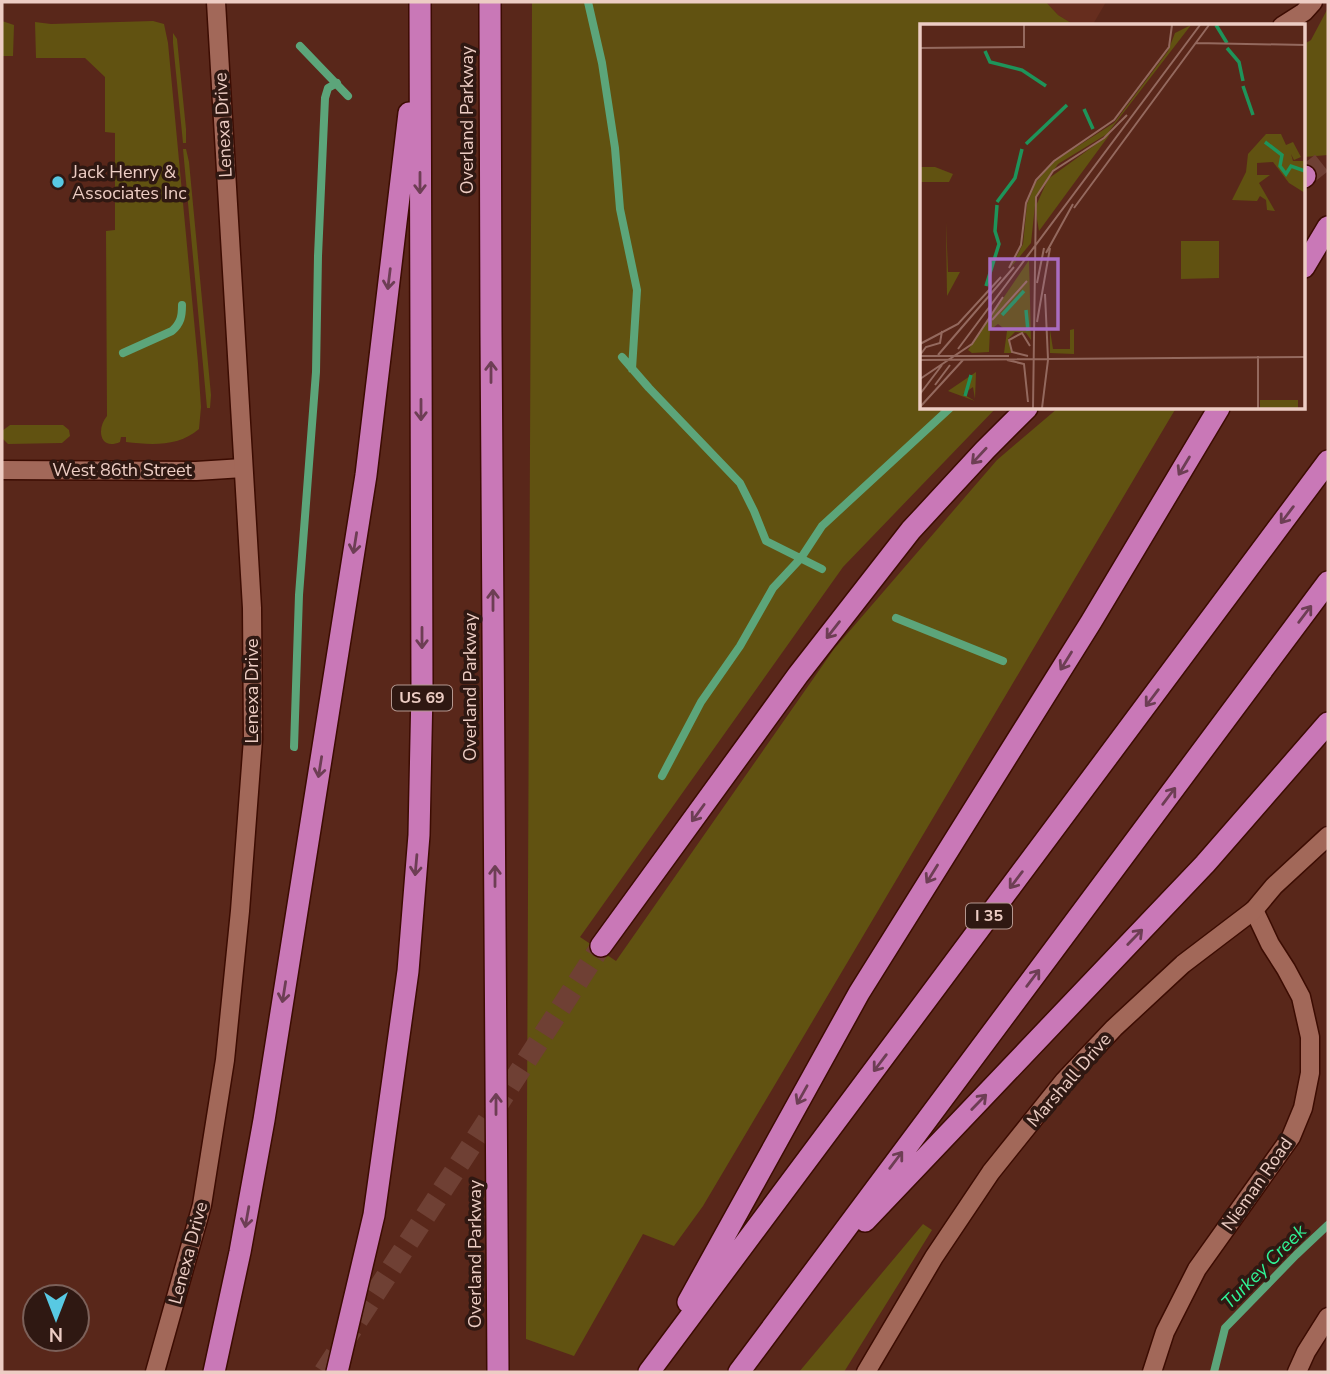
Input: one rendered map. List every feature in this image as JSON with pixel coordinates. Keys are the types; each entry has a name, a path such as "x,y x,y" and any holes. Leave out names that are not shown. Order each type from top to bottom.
{"highway":[{"name":"Overland Parkway","path":"490,2 498,1372"},
{"path":"214,1372 240,1252 264,1120 366,475 420,9"},
{"name":"US 69","path":"337,1372 374,1215 408,971 419,835 422,690 420,9"},
{"path":"1306,264 1328,227"},
{"path":"601,946 798,676 911,530 1025,410"},
{"path":"649,1372 859,993 1091,622 1218,410"},
{"name":"I 35","path":"649,1372 1328,461"},
{"path":"739,1372 1328,582"},
{"path":"797,1293 1205,864 1328,723"}],"street":[{"name":"Lenexa Drive","path":"155,1372 202,1205 225,1060 239,924 253,739 252,608 216,2"},
{"path":"1285,24 1304,12 1313,2"},
{"name":"West 86th Street","path":"2,470 196,471 243,468"},
{"name":"Marshall Drive","path":"866,1372 934,1258 991,1172 1064,1081 1114,1028 1183,964 1254,910 1274,886 1328,836"},
{"name":"Nieman Road","path":"1152,1372 1165,1332 1197,1269 1291,1137 1303,1108 1310,1073 1310,1037 1301,998 1254,910"},
{"path":"1297,1372 1328,1317"}],"shaded area":[{"path":"532,2 1046,2 1058,15 1073,24 920,24 920,410 994,410 843,567 580,937 616,961 834,649 997,460 1056,410 1175,410 703,1206 674,1246 643,1234 574,1356 526,1339"},
{"path":"1046,2 1106,2 1093,24 1073,24 1058,15"},
{"path":"1328,8 1328,155 1306,157 1306,43 1311,40"},
{"path":"2,21 14,25 13,56 2,56"},
{"path":"153,21 164,24 168,43 198,363 201,407 199,429 173,442 145,444 126,442 126,437 121,437 120,442 108,444 101,432 107,416 106,231 115,230 115,133 105,132 105,77 85,58 36,58 35,22 51,24"},
{"path":"173,33 177,39 186,143 183,143"},
{"path":"183,149 186,149 189,162 211,395 210,408 207,408"},
{"path":"10,425 63,425 69,430 70,436 62,443 8,444 2,438 2,431"},
{"path":"923,1224 932,1230 844,1372 799,1372"}],"waterway":[{"path":"588,2 602,63 615,148 620,209 637,290 632,369"},
{"path":"300,46 348,96"},
{"path":"294,747 299,595 316,372 325,98 328,88 337,83"},
{"path":"123,353 172,331 180,319 182,305"},
{"path":"622,357 740,483 766,541 822,569"},
{"path":"662,776 701,702 740,646 773,588 801,558 822,526 948,410"},
{"path":"896,618 1003,661"},
{"name":"Turkey Creek","path":"1214,1372 1225,1328 1328,1225"}],"tunnel":[{"path":"1306,175 1328,158"},
{"path":"324,1372 601,946"}],"place":[{"name":"Jack Henry & Associates Inc","path":"58,182"}]}
